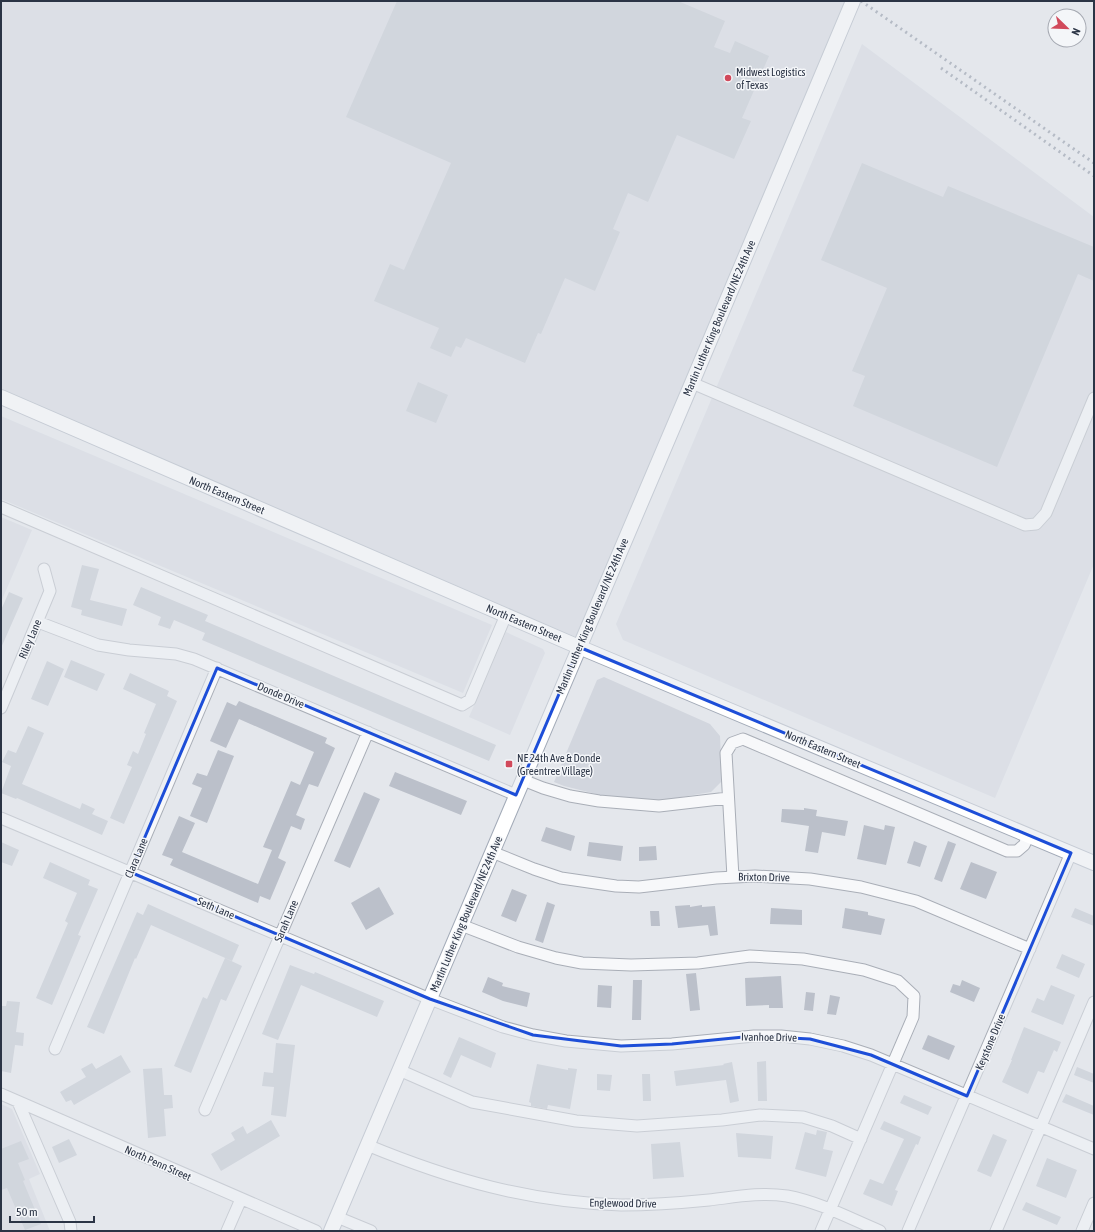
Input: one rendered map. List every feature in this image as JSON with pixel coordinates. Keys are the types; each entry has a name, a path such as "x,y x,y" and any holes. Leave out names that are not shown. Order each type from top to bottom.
{"main road":[{"name":"Martin Luther King Boulevard/NE 24th Ave","path":"331,1231 853,1"},
{"name":"North Eastern Street","path":"1,397 580,647 1094,863"}],"street":[{"path":"692,382 1025,525 1036,524 1046,513 1094,398"},
{"path":"1,507 462,705 470,700 506,615"},
{"name":"Riley Lane","path":"1,708 50,591 44,569"},
{"name":"Donde Drive","path":"38,622 98,645 129,650 176,654 194,659 516,795"},
{"name":"Clara Lane","path":"55,1049 217,668"},
{"name":"Sarah Lane","path":"205,1110 368,732"},
{"path":"733,877 726,753 732,742 744,739 1007,851 1017,851 1024,845 1028,835"},
{"path":"523,780 563,794 599,801 659,806 728,798"},
{"name":"Seth Lane","path":"1,818 430,999"},
{"name":"Brixton Drive","path":"492,852 561,878 616,886 639,887 733,877 769,876 810,879 861,887 916,901 1030,949"},
{"name":"Keystone Drive","path":"908,1231 1071,853"},
{"path":"461,925 518,947 556,958 582,963 631,965 698,963 750,956 804,959 864,970 898,981 914,996 913,1017 822,1231"},
{"name":"Ivanhoe Drive","path":"430,999 503,1027 533,1035 566,1041 621,1046 646,1046 746,1036 781,1036 810,1039 843,1046 894,1064 1094,1149"},
{"path":"996,1231 1094,1002"},
{"path":"399,1070 472,1102 576,1121 637,1126 722,1120 760,1115 803,1117 832,1126 861,1139"},
{"name":"North Penn Street","path":"1,1094 316,1231"},
{"path":"18,1102 70,1222 71,1231"},
{"name":"Englewood Drive","path":"367,1145 407,1162 485,1187 523,1195 558,1200 620,1205 654,1205 766,1194 786,1196 803,1200 831,1210 880,1231"},
{"path":"227,1231 241,1199"},
{"path":"1082,1231 1094,1203"},
{"path":"337,1217 371,1231"}],"highlighted area":[{"path":"579,647 1071,853 967,1096 871,1055 810,1039 754,1036 672,1044 621,1046 533,1035 430,999 130,872 217,668 516,795"}],"shaded area":[{"path":"1,1 846,1 576,637 1,390"},
{"path":"862,44 1094,217 1094,564 995,798 623,640 616,624"},
{"path":"1,416 492,625 463,693 1,499"},
{"path":"1,517 32,530 1,602"},
{"path":"506,632 543,649 545,653 510,735 469,717"},
{"path":"604,677 710,724 720,736 722,781 711,792 658,801 600,795 554,782 597,680"},
{"path":"1,1104 12,1109 40,1174 29,1179 50,1231 1,1231"}],"building":[{"path":"397,1 678,1 725,21 714,47 730,53 735,41 769,56 742,118 751,121 734,159 677,135 648,202 628,193 613,229 620,232 595,291 565,278 541,334 538,333 525,363 466,338 461,348 456,346 451,357 430,348 439,328 374,301 390,264 404,270 451,163 346,117"},
{"path":"862,163 943,197 948,186 1094,247 1094,281 1078,274 997,467 853,406 865,376 852,371 887,288 821,260"},
{"path":"418,382 448,395 436,423 406,411"},
{"path":"82,565 99,569 90,600 127,609 122,626 81,615 82,610 71,607"},
{"path":"141,587 208,615 205,621 496,745 489,761 202,640 205,633 174,620 170,629 158,625 161,617 133,605"},
{"path":"9,592 23,598 1,648 1,610"},
{"path":"71,660 105,674 97,691 64,677"},
{"path":"47,661 64,669 48,706 31,699"},
{"path":"130,673 169,691 167,696 177,701 124,824 110,818 132,767 127,765 133,751 138,754 146,734 144,733 156,704 123,689"},
{"path":"239,701 327,738 325,743 335,748 318,787 309,784 296,815 305,819 301,830 291,826 278,858 286,862 270,900 260,896 258,903 170,865 173,859 162,855 179,816 195,823 182,852 258,884 272,850 263,847 291,781 300,785 314,752 239,719 226,748 210,741 227,702 236,706"},
{"path":"28,726 44,733 22,784 80,809 82,803 95,809 92,814 108,821 102,835 17,798 16,799 1,793 11,766 2,762 8,750 16,753"},
{"path":"218,750 234,756 207,823 190,816 202,788 192,784 197,773 207,776"},
{"path":"395,772 467,801 461,815 389,786"},
{"path":"364,792 380,799 350,868 334,861"},
{"path":"804,808 817,810 816,816 848,821 845,836 822,832 818,853 805,851 809,826 781,822 782,809 804,810"},
{"path":"864,825 884,830 885,825 895,827 886,865 857,859"},
{"path":"546,827 575,836 571,851 541,841"},
{"path":"914,841 927,846 920,867 907,863"},
{"path":"948,841 956,844 942,882 934,879"},
{"path":"1,842 19,850 12,866 1,862"},
{"path":"589,842 623,846 621,861 587,856"},
{"path":"656,846 657,860 639,861 639,847"},
{"path":"50,862 90,880 88,885 98,889 78,935 81,936 52,1005 36,998 68,923 65,921 77,893 43,878"},
{"path":"971,862 997,872 986,899 960,889"},
{"path":"379,887 394,914 366,930 351,903"},
{"path":"512,889 527,895 516,922 501,916"},
{"path":"547,902 555,905 543,943 535,940"},
{"path":"148,904 239,945 232,961 151,925 136,959 135,958 104,1034 87,1027 137,912 143,915"},
{"path":"690,905 690,907 702,905 702,907 715,906 718,935 710,936 708,925 678,928 675,906"},
{"path":"771,908 802,910 802,925 770,924"},
{"path":"845,908 868,912 868,915 885,919 881,935 842,928"},
{"path":"1075,908 1094,916 1094,926 1071,917"},
{"path":"650,911 659,911 660,926 651,926"},
{"path":"1062,954 1085,964 1079,978 1056,968"},
{"path":"225,958 242,966 226,1001 221,999 191,1073 174,1066 203,997 207,999"},
{"path":"290,965 314,974 315,972 384,1001 377,1017 301,985 278,1040 262,1034"},
{"path":"696,973 700,1010 690,1011 686,974"},
{"path":"781,976 783,1008 769,1008 769,1005 746,1006 745,978"},
{"path":"488,977 503,983 502,986 530,993 527,1007 503,1001 482,992"},
{"path":"633,980 642,980 641,1020 632,1020"},
{"path":"962,980 980,988 974,1002 950,992 953,984 960,986"},
{"path":"598,985 612,986 611,1008 597,1007"},
{"path":"1051,985 1075,995 1063,1025 1031,1012 1037,998 1044,1001"},
{"path":"806,992 815,993 813,1011 804,1010"},
{"path":"830,995 840,997 836,1015 827,1014"},
{"path":"7,1001 20,1002 16,1032 24,1033 23,1046 15,1045 11,1073 1,1071 1,1006 6,1006"},
{"path":"1024,1027 1061,1042 1057,1052 1054,1050 1044,1073 1038,1071 1028,1094 1002,1082"},
{"path":"928,1035 955,1046 949,1060 922,1049"},
{"path":"459,1037 496,1053 491,1068 461,1055 451,1078 443,1074"},
{"path":"276,1043 295,1045 286,1117 271,1115 274,1087 262,1086 264,1072 273,1073"},
{"path":"121,1055 131,1072 74,1105 71,1100 66,1102 60,1092 86,1077 81,1069 92,1063 96,1069"},
{"path":"766,1061 767,1101 758,1101 757,1062"},
{"path":"732,1062 739,1101 730,1103 726,1080 676,1086 674,1071 724,1065 723,1064"},
{"path":"537,1064 568,1070 568,1068 577,1069 570,1109 548,1105 547,1109 531,1106 531,1103 529,1102"},
{"path":"1077,1067 1094,1074 1094,1083 1074,1075"},
{"path":"162,1068 164,1095 172,1095 173,1108 164,1109 166,1136 148,1138 143,1069"},
{"path":"597,1074 612,1075 610,1091 597,1090"},
{"path":"642,1074 650,1074 651,1101 643,1101"},
{"path":"1066,1094 1094,1106 1094,1115 1062,1102"},
{"path":"904,1095 932,1107 928,1115 900,1103"},
{"path":"271,1120 280,1136 221,1171 211,1154 235,1140 231,1133 243,1126 247,1134"},
{"path":"884,1121 921,1137 918,1145 916,1144 895,1190 898,1191 892,1206 863,1194 870,1179 883,1184 904,1139 880,1129"},
{"path":"817,1130 827,1132 823,1149 833,1151 826,1177 795,1169 805,1132 816,1135"},
{"path":"736,1133 773,1136 771,1159 738,1157"},
{"path":"993,1134 1007,1140 991,1177 977,1171"},
{"path":"69,1139 77,1155 59,1163 52,1147"},
{"path":"21,1141 29,1159 18,1163 25,1180 23,1181 41,1224 25,1230 7,1188 1,1190 1,1149"},
{"path":"680,1142 684,1177 653,1179 651,1144"},
{"path":"1047,1158 1077,1170 1066,1198 1036,1186"},
{"path":"1026,1202 1061,1217 1057,1225 1022,1210"}],"railway":[{"path":"861,1 1094,163"},
{"path":"941,68 1094,176"}],"place":[{"name":"Midwest Logistics of Texas","path":"728,78"},
{"name":"NE 24th Ave & Donde (Greentree Village)","path":"509,764"}]}
